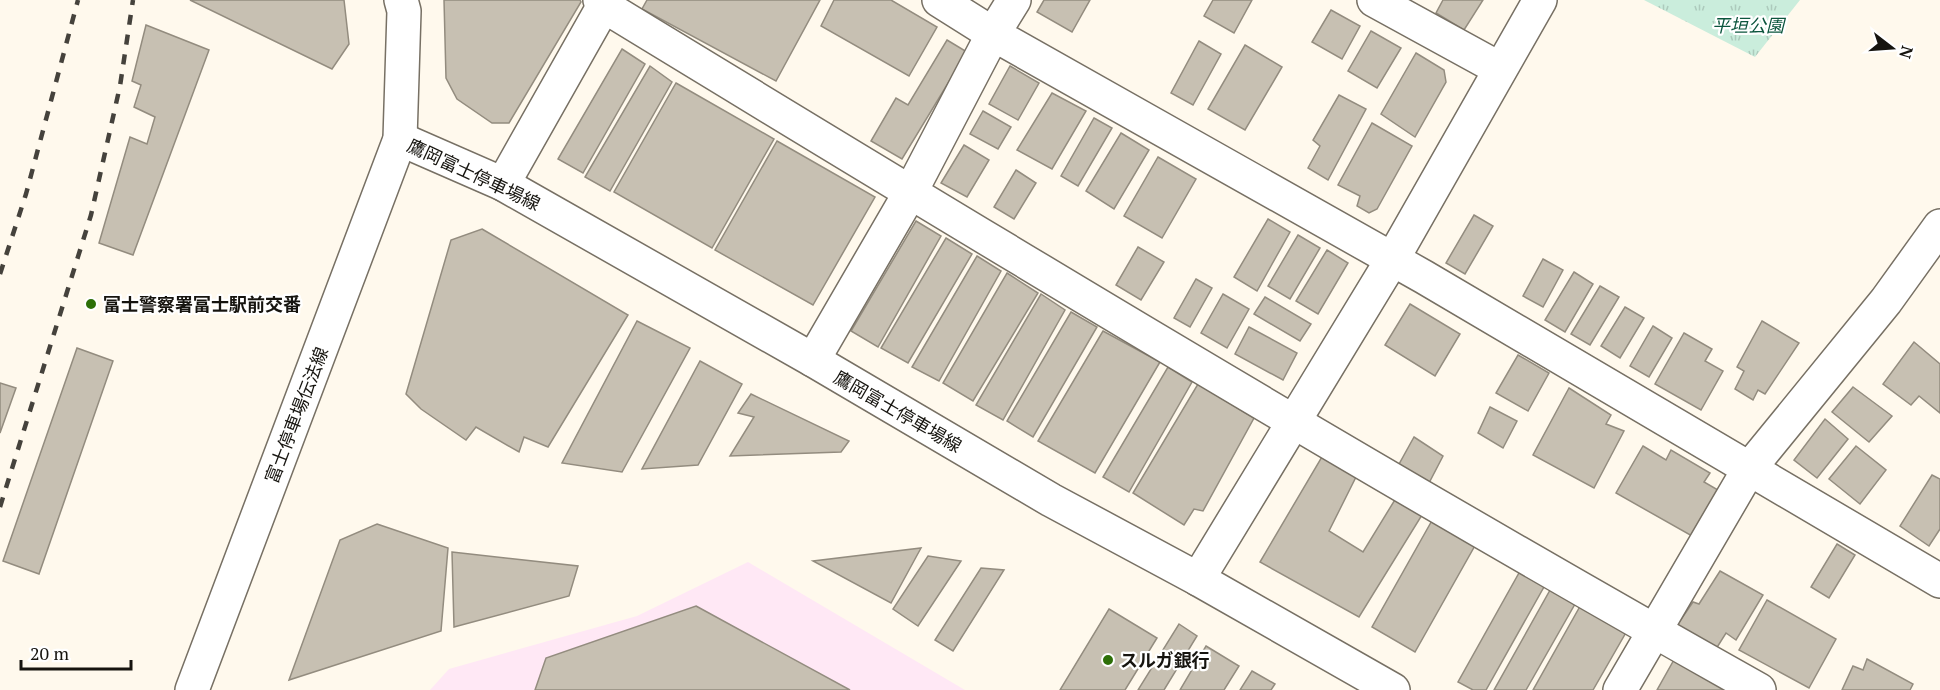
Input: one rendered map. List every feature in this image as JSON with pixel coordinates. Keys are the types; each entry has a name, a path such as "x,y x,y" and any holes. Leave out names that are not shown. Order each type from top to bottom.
{"street":[{"name":"富士停車場伝法線","path":"192,690 400,139 404,11 401,0"},
{"path":"939,0 993,34 1392,260 1940,581"},
{"path":"813,360 910,193 993,34 1014,0"},
{"path":"1374,0 1500,69"},
{"path":"1198,579 1392,260 1540,0"},
{"path":"503,184 604,2 910,193 1294,422 1653,631 1759,690"},
{"name":"鷹岡富士停車場線","path":"400,139 503,184 813,360 1051,500 1198,579 1393,690"},
{"path":"1620,690 1749,469 1886,301 1940,226"}],"shaded area":[{"path":"748,562 965,690 430,690 449,669 637,616"}],"green space":[{"name":"平垣公園","path":"1644,0 1800,0 1755,57"}],"building":[{"path":"190,0 344,0 349,44 332,69"},
{"path":"444,0 580,0 581,2 509,123 492,123 457,99 446,78"},
{"path":"647,0 820,0 776,81 642,9"},
{"path":"834,0 891,0 937,27 909,76 821,26"},
{"path":"1044,0 1090,0 1072,32 1037,12"},
{"path":"1213,0 1252,0 1234,33 1204,16"},
{"path":"1443,0 1483,0 1464,30 1436,13"},
{"path":"1331,10 1360,26 1342,59 1312,42"},
{"path":"146,25 209,50 133,255 99,243 130,137 147,144 155,117 134,107 141,85 132,81"},
{"path":"1371,31 1401,48 1377,88 1348,71"},
{"path":"947,40 967,52 902,159 871,141 896,98 908,105"},
{"path":"1199,41 1221,54 1193,105 1171,93"},
{"path":"1245,45 1282,67 1245,130 1208,109"},
{"path":"622,49 645,64 583,173 558,159"},
{"path":"1416,53 1444,70 1446,82 1415,137 1381,114"},
{"path":"650,66 672,82 610,191 585,177"},
{"path":"1010,66 1039,83 1018,120 989,104"},
{"path":"676,83 774,139 712,248 614,192"},
{"path":"1052,93 1086,111 1052,169 1017,150"},
{"path":"1339,95 1366,109 1328,180 1308,168 1320,146 1313,140"},
{"path":"983,111 1011,127 998,149 970,134"},
{"path":"1094,118 1112,128 1078,186 1061,176"},
{"path":"1372,123 1412,146 1377,209 1369,213 1357,206 1360,196 1338,185"},
{"path":"1121,133 1149,150 1114,209 1086,191"},
{"path":"777,141 875,197 813,305 715,250"},
{"path":"964,145 989,160 967,197 941,183"},
{"path":"1158,157 1196,179 1162,238 1124,216"},
{"path":"1016,170 1036,183 1014,219 994,207"},
{"path":"1474,215 1493,226 1465,274 1446,263"},
{"path":"1268,219 1290,232 1257,291 1234,277"},
{"path":"916,221 941,236 878,347 851,331"},
{"path":"482,229 628,315 548,447 524,437 519,452 476,427 466,440 421,409 406,394 451,240"},
{"path":"1298,235 1320,248 1290,299 1268,286"},
{"path":"946,238 972,254 908,363 881,348"},
{"path":"1138,247 1164,262 1141,300 1116,285"},
{"path":"1327,250 1348,263 1318,314 1296,301"},
{"path":"977,256 1001,271 939,381 912,367"},
{"path":"1543,259 1563,270 1543,307 1523,296"},
{"path":"1574,272 1593,284 1565,332 1545,320"},
{"path":"1007,273 1038,293 973,401 943,383"},
{"path":"1196,279 1212,288 1190,327 1174,318"},
{"path":"1600,286 1619,297 1590,345 1571,334"},
{"path":"1041,294 1065,310 1003,420 976,405"},
{"path":"1223,294 1249,309 1227,348 1201,333"},
{"path":"1265,297 1311,324 1300,341 1254,314"},
{"path":"1410,304 1460,334 1435,376 1385,345"},
{"path":"1625,307 1644,318 1620,358 1601,346"},
{"path":"1071,312 1097,327 1033,437 1007,421"},
{"path":"637,321 690,348 622,472 562,463"},
{"path":"1762,321 1799,343 1765,394 1758,390 1753,400 1735,389 1744,371 1737,367"},
{"path":"1653,326 1672,338 1649,377 1630,366"},
{"path":"1249,327 1297,353 1283,380 1235,354"},
{"path":"1103,331 1160,362 1095,473 1038,441"},
{"path":"1684,333 1712,349 1705,361 1723,371 1701,410 1655,384"},
{"path":"1914,342 1940,364 1940,413 1919,396 1911,405 1883,384"},
{"path":"77,348 113,361 39,574 3,561"},
{"path":"1518,355 1549,373 1528,411 1496,393"},
{"path":"700,361 742,384 698,465 642,469"},
{"path":"1168,367 1192,382 1129,492 1103,477"},
{"path":"0,383 16,388 0,433"},
{"path":"1198,384 1254,418 1203,511 1194,509 1184,525 1133,493"},
{"path":"1853,387 1892,416 1869,442 1832,412"},
{"path":"1569,388 1611,415 1606,424 1624,431 1594,488 1533,455"},
{"path":"751,394 849,441 841,452 730,456 754,417 738,413"},
{"path":"1490,407 1517,421 1503,448 1478,433"},
{"path":"1825,419 1848,439 1817,478 1794,460"},
{"path":"1414,437 1443,456 1429,483 1398,466"},
{"path":"1643,446 1666,460 1671,450 1710,473 1704,482 1718,490 1692,536 1616,493"},
{"path":"1856,446 1886,470 1860,504 1829,479"},
{"path":"1323,455 1356,477 1329,531 1363,552 1396,498 1422,515 1359,617 1260,562"},
{"path":"1932,475 1940,479 1940,529 1929,546 1900,526"},
{"path":"1434,517 1477,542 1415,652 1372,627"},
{"path":"377,524 448,548 441,631 289,680 340,540"},
{"path":"1837,544 1855,555 1829,598 1811,587"},
{"path":"921,548 891,603 813,561"},
{"path":"452,552 578,566 569,596 454,627"},
{"path":"928,556 961,561 918,626 893,609"},
{"path":"1524,564 1549,578 1486,690 1473,690 1458,682"},
{"path":"981,568 1004,570 953,651 935,640"},
{"path":"1720,571 1763,595 1736,640 1726,633 1716,649 1675,628 1693,602 1699,604"},
{"path":"1554,583 1579,597 1526,690 1494,690"},
{"path":"1767,600 1836,639 1809,688 1739,650"},
{"path":"1583,601 1628,629 1593,690 1533,690"},
{"path":"696,606 850,690 535,690 546,658"},
{"path":"1109,609 1157,638 1125,690 1060,690"},
{"path":"1179,624 1197,636 1164,690 1138,690"},
{"path":"1206,646 1239,666 1224,690 1180,690"},
{"path":"1675,658 1733,690 1657,690"},
{"path":"1867,659 1913,684 1910,690 1842,690 1853,666 1863,670"},
{"path":"1252,671 1275,684 1271,690 1240,690"}],"railway":[{"path":"0,274 26,194 78,0"},
{"path":"0,507 91,215 120,86 133,0"}],"place":[{"name":"富士警察署富士駅前交番","path":"91,304"},
{"name":"スルガ銀行","path":"1108,660"}]}
